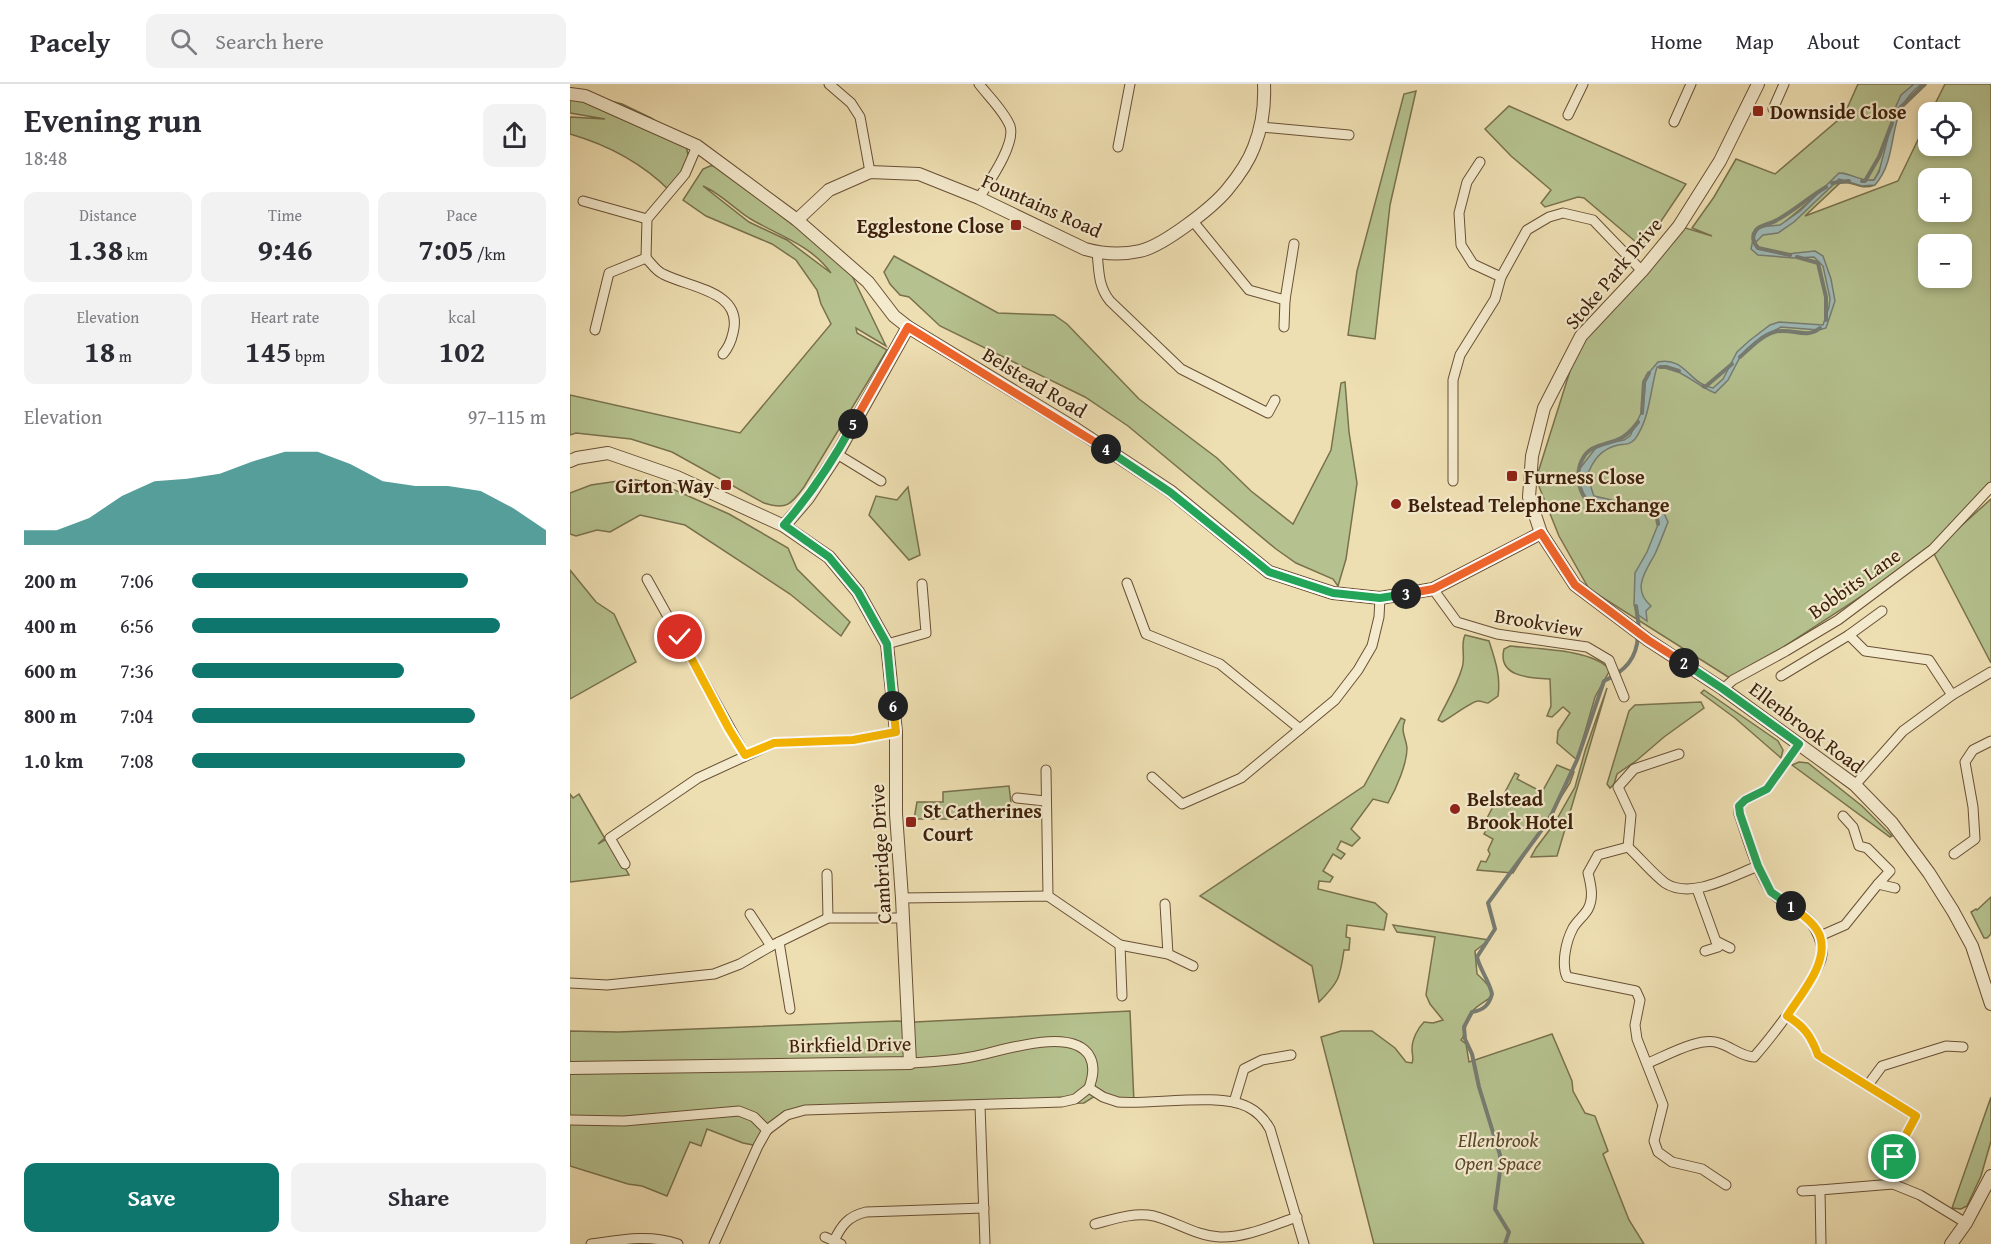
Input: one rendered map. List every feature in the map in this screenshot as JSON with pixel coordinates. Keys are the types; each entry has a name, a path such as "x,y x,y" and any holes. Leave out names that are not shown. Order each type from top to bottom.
{"street":[{"path":"829,84 851,103 860,117 870,172"},
{"path":"979,84 1007,121 1011,132 1010,144 980,198"},
{"path":"1118,147 1130,84"},
{"name":"Fountains Road","path":"797,220 829,190 870,172 919,174 980,198 1085,249 1121,253 1142,251 1167,239 1226,192 1248,161 1261,127 1264,84"},
{"path":"1568,115 1583,84"},
{"path":"1674,122 1691,84"},
{"name":"Stoke Park Drive","path":"1541,533 1529,497 1532,456 1544,408 1581,336 1642,271 1702,192 1758,84"},
{"path":"1773,109 1784,84"},
{"name":"Belstead Road","path":"570,94 585,96 698,146 797,220 868,282 894,316 908,327 1076,429 1170,492 1269,572 1333,593 1380,598 1433,589 1541,533"},
{"path":"1261,127 1349,135"},
{"path":"698,146 685,174 647,219 646,258 660,273 722,298 731,307 736,323 729,348 723,354"},
{"path":"1480,162 1467,182 1459,213 1461,245 1473,264 1501,277"},
{"path":"584,201 647,219"},
{"path":"1453,481 1453,380 1460,355 1495,299 1501,277 1527,230 1549,217 1563,213 1593,220 1642,271"},
{"path":"1192,220 1249,290 1285,300"},
{"path":"1284,327 1285,300 1294,244"},
{"path":"1097,252 1102,291 1181,369 1268,413 1275,400"},
{"path":"595,330 609,273 646,258"},
{"path":"784,525 808,498 837,454 908,327"},
{"name":"Cambridge Drive","path":"570,461 608,453 677,477 784,525 829,557 858,592 887,644 896,732 896,814 910,1062"},
{"path":"837,454 881,481"},
{"name":"Bobbits Lane","path":"1723,689 1733,680 1838,620 1933,549 1991,487"},
{"name":"Ellenbrook Road","path":"1541,533 1575,585 1648,640 1723,689 1855,785 1892,823 1926,868 1953,911 1972,946 1991,1004"},
{"path":"647,579 745,755"},
{"path":"1127,583 1146,634 1220,664 1299,729"},
{"path":"887,644 926,633 922,584"},
{"name":"Brookview","path":"1433,589 1457,622 1497,634 1587,647 1609,660 1624,697"},
{"path":"1152,777 1182,804 1241,778 1335,700 1358,670 1372,646 1379,617 1380,598"},
{"path":"1781,676 1849,635 1882,611"},
{"path":"1849,635 1865,651 1929,660 1952,695"},
{"path":"1855,785 1903,731 1952,695 1991,672"},
{"path":"625,864 610,838 698,778 745,755 774,743 853,740 896,732"},
{"path":"1954,855 1975,839 1973,807 1965,762 1973,750 1991,741"},
{"path":"1648,1063 1699,1042 1718,1042 1745,1056 1754,1057 1787,1016 1822,956 1820,936 1808,919 1771,892 1758,866 1739,806 1745,800 1767,789 1799,744"},
{"path":"1628,847 1631,815 1618,788 1634,769 1679,754"},
{"path":"1046,770 1048,896"},
{"path":"1017,798 1045,801"},
{"path":"1820,936 1845,926 1890,871 1867,848 1860,846 1853,826 1843,816"},
{"path":"1628,847 1664,882 1677,889 1696,889 1758,866"},
{"path":"1628,847 1598,855 1588,873 1592,890 1589,909 1574,927 1568,943 1564,969 1567,977 1636,991 1640,1000 1635,1025 1637,1039 1663,1105 1654,1141 1658,1152 1672,1162 1702,1169 1726,1185"},
{"path":"826,874 828,918"},
{"path":"1878,885 1895,888"},
{"path":"1696,889 1718,947 1705,951"},
{"path":"902,898 1048,896 1120,945 1168,954 1193,966"},
{"path":"1165,904 1168,954"},
{"path":"750,914 775,944 790,1009"},
{"path":"570,983 607,986 714,974 740,964 828,918 903,918"},
{"path":"1716,941 1730,948"},
{"path":"1120,945 1122,996"},
{"path":"1787,1016 1802,1025 1811,1037 1818,1055 1916,1116 1894,1157 1893,1184"},
{"name":"Birkfield Drive","path":"570,1068 947,1061 1043,1042 1069,1041 1080,1045 1090,1058 1093,1075 1089,1088"},
{"path":"1868,1085 1882,1066 1946,1046 1963,1047"},
{"path":"1234,1102 1244,1069 1262,1060 1292,1055"},
{"path":"714,1244 767,1130 787,1116 805,1110 1062,1102 1075,1099 1089,1088 1103,1097 1118,1102 1216,1100 1234,1102 1257,1113 1270,1129 1304,1244"},
{"path":"980,1106 984,1244"},
{"path":"570,1120 624,1122 738,1111 754,1117 767,1130"},
{"path":"1951,1244 1966,1223 1991,1176"},
{"path":"1802,1191 1893,1184 1920,1195 1966,1223"},
{"path":"1821,1190 1821,1244"},
{"path":"833,1241 846,1222 866,1212 984,1208"},
{"path":"1095,1224 1126,1216 1147,1215 1161,1218 1198,1233 1231,1237 1297,1218"},
{"path":"591,1244 629,1239 655,1239 678,1244"}],"green space":[{"path":"1858,84 1914,84 1904,95 1892,119 1884,156 1874,180 1865,181 1843,173 1785,222 1797,218 1839,179 1862,186 1875,185 1864,187 1845,182 1840,183 1805,216 1898,181 1918,140 1918,156 1972,156 1972,102 1936,102 1945,84 1991,84 1991,486 1950,536 1991,499 1991,663 1932,550 1733,680 1589,589 1559,536 1536,479 1581,336 1679,226 1712,236 1692,228 1714,197 1736,159 1775,174 1844,115"},
{"path":"570,91 622,104 651,118 685,140 689,160 670,191 624,156 570,134 570,117 605,119 570,113"},
{"path":"1416,91 1390,205 1375,339 1348,335 1357,271 1404,94"},
{"path":"1509,106 1686,184 1643,248 1584,198 1578,197 1545,207 1541,203 1551,190 1511,156 1485,129"},
{"path":"723,165 842,255 886,346 856,328 857,333 887,350 804,487 791,502 783,506 764,503 672,452 631,439 576,433 570,435 570,395 740,433 831,324 817,290 796,260 772,244 706,216 683,200 703,169","holes":["703,186 749,218 803,247 823,263 831,273 787,240 749,222"]},
{"path":"894,256 998,313 1054,315 1067,324 1139,399 1217,458 1251,491 1293,524 1331,450 1341,383 1345,382 1349,432 1357,483 1346,559 1338,586 1333,579 1296,563 1276,549 1128,426 1085,397 940,326 909,297 900,295 890,284 884,272"},
{"path":"632,479 668,487 729,514 788,548 797,569 850,622 841,636 790,594 685,525 640,515 610,532 597,530 576,536 570,534 570,493 591,485"},
{"path":"908,487 920,555 909,560 869,515 876,496 897,500"},
{"path":"570,570 596,602 614,614 636,662 570,699"},
{"path":"1465,635 1489,641 1498,675 1498,696 1488,703 1475,702 1442,722 1438,720 1462,668"},
{"path":"1510,646 1578,654 1602,663 1610,670 1595,697 1577,760 1557,743 1558,731 1570,713 1563,707 1552,717 1547,716 1551,706 1550,679 1533,678 1510,671 1503,658 1504,649"},
{"path":"1607,688 1557,856 1531,857 1554,824 1575,787"},
{"path":"1704,690 1778,741 1783,750 1781,758 1735,718 1701,693"},
{"path":"1701,702 1704,708 1617,774 1610,788 1607,784 1629,711 1635,705"},
{"path":"1401,718 1405,720 1403,731 1407,754 1394,791 1388,803 1373,799 1351,829 1360,838 1352,846 1341,841 1337,849 1345,854 1341,859 1333,854 1323,871 1333,877 1330,882 1319,881 1318,889 1375,903 1387,914 1384,930 1347,925 1346,937 1350,938 1349,950 1344,950 1340,973 1335,984 1319,1002 1312,966 1200,896 1364,786"},
{"path":"1799,762 1808,763 1862,806 1892,836 1890,837 1792,765"},
{"path":"1557,765 1574,772 1570,783 1513,873 1477,870 1481,861 1486,862 1493,839 1484,834 1490,823 1486,820 1499,795 1503,796 1515,773 1519,775 1517,779 1542,792"},
{"path":"1009,786 1013,819 914,819 917,802 943,802 943,792"},
{"path":"570,794 573,798 579,794 604,837 607,836 598,844 608,838 629,875 570,882"},
{"path":"1991,897 1991,934 1984,938 1971,912 1977,910"},
{"name":"Ellenbrook Open Space","path":"1393,925 1489,940 1475,951 1477,974 1491,990 1491,995 1473,1010 1467,1020 1461,1040 1466,1044 1469,1062 1552,1034 1572,1081 1573,1091 1585,1113 1595,1116 1608,1151 1603,1154 1629,1220 1644,1244 1374,1244 1321,1037 1341,1031 1372,1031 1395,1048 1406,1062 1412,1063 1413,1041 1420,1027 1424,1022 1433,1023 1443,1020 1426,995 1435,937 1397,932"},
{"path":"1130,1011 1134,1103 1098,1094 1084,1103 805,1110 787,1116 758,1146 743,1143 707,1129 701,1146 690,1142 667,1196 642,1186 628,1184 570,1166 570,1031 618,1032 915,1022"},
{"path":"1991,1097 1991,1141 1981,1176 1967,1206 1961,1209 1952,1208"}],"water":[{"path":"1914,84 1922,84 1910,95 1902,107 1888,160 1875,185 1862,186 1839,179 1794,222 1778,233 1763,235 1755,243 1761,249 1787,254 1815,251 1823,256 1831,279 1835,301 1826,328 1819,330 1781,327 1763,337 1747,349 1728,380 1715,393 1679,372 1657,367 1644,423 1635,439 1602,452 1589,470 1587,476 1594,496 1629,504 1648,501 1663,511 1668,522 1642,580 1642,593 1651,606 1646,611 1647,621 1637,614 1634,605 1635,573 1647,552 1659,522 1656,514 1629,505 1595,506 1584,494 1578,471 1598,445 1624,440 1630,436 1643,409 1646,376 1658,362 1675,363 1698,382 1713,388 1723,379 1737,352 1770,325 1779,322 1823,325 1830,298 1823,266 1814,257 1758,255 1751,249 1753,239 1759,227 1780,225 1800,211 1839,173 1874,180 1879,172 1896,106 1901,95"}],"waterway":[{"path":"1900,108 1925,84"},
{"path":"1862,181 1865,181 1879,157 1892,123"},
{"path":"1832,183 1849,181"},
{"path":"1790,255 1758,248 1753,239 1754,232 1784,216 1826,187"},
{"path":"1797,257 1818,263 1826,297 1826,320"},
{"path":"1740,357 1760,339 1774,332 1809,333 1820,328"},
{"path":"1703,386 1705,387 1732,364"},
{"path":"1660,367 1679,371"},
{"path":"1642,413 1644,382 1649,373"},
{"path":"1626,504 1606,508 1589,502 1581,490 1579,467 1589,451 1623,437 1638,422"},
{"path":"1645,508 1657,518 1658,524"},
{"path":"1636,606 1639,628"},
{"path":"1505,1244 1509,1232 1495,1209 1500,1155 1479,1087 1472,1054 1465,1039 1464,1027 1472,1012 1485,1006 1492,994 1477,957 1495,929 1488,903 1549,820 1577,760 1604,681 1618,673 1628,663 1635,651 1638,635"}],"place":[{"name":"Downside Close","path":"1758,111"},
{"name":"Egglestone Close","path":"1016,225"},
{"name":"Furness Close","path":"1512,476"},
{"name":"Girton Way","path":"726,485"},
{"name":"Belstead Telephone Exchange","path":"1396,504"},
{"name":"Belstead Brook Hotel","path":"1455,809"},
{"name":"St Catherines Court","path":"911,822"}],"route":[{"path":"680,637 745,755 774,743 853,740 896,732 887,644 858,592 829,557 784,525 808,498 837,454 908,327 1076,429 1170,492 1269,572 1333,593 1380,598 1433,589 1541,533 1575,585 1648,640 1723,689 1799,744 1767,789 1745,800 1739,806 1740,814 1758,866 1771,892 1808,919 1820,936 1822,956 1787,1016 1802,1025 1811,1037 1818,1055 1916,1116 1894,1157"}]}
